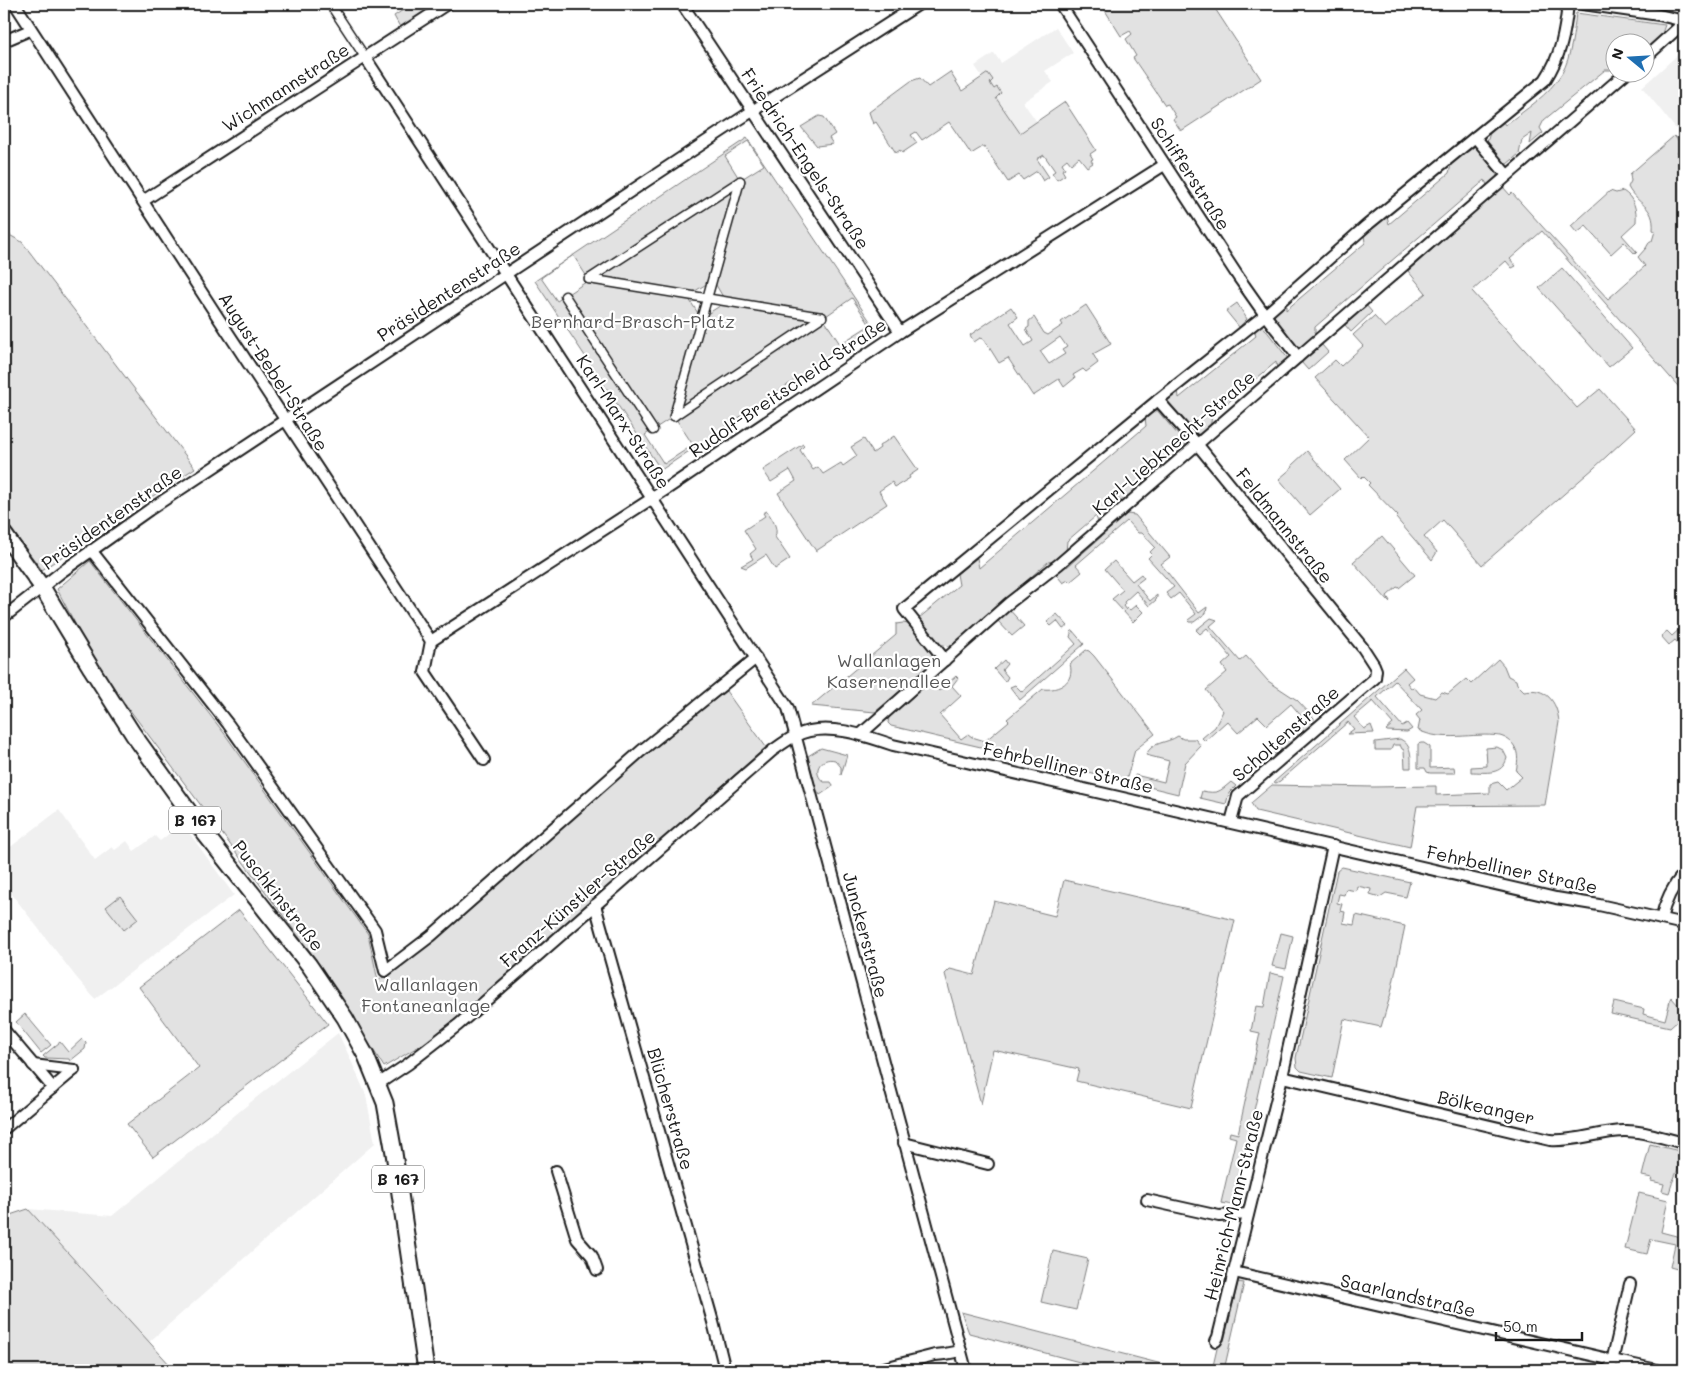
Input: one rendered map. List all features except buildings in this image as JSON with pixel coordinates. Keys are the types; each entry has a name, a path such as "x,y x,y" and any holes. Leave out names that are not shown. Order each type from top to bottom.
{"main road":[{"name":"B 167","path":"4,534 42,587"},
{"name":"Puschkinstraße","path":"42,587 91,668 163,777 205,834 314,973 345,1018 366,1056 378,1084"},
{"name":"B 167","path":"378,1084 385,1103 394,1153 426,1370"}],"street":[{"name":"August-Bebel-Straße","path":"15,4 30,30 431,641"},
{"path":"330,4 365,56"},
{"name":"Wichmannstraße","path":"143,201 447,4"},
{"name":"Friedrich-Engels-Straße","path":"682,4 900,332"},
{"name":"Präsidentenstraße","path":"4,617 91,550 285,420 753,110 919,4"},
{"name":"Schifferstraße","path":"1060,4 1164,165 1265,315 1298,358"},
{"path":"945,660 904,609 1158,400 1265,315 1366,226 1545,80 1554,66 1562,43 1568,4"},
{"path":"1583,4 1657,14 1683,21 1656,48"},
{"path":"4,41 30,30"},
{"name":"Karl-Marx-Straße","path":"365,56 788,708 796,735"},
{"name":"Karl-Liebknecht-Straße","path":"860,734 1009,603 1059,564 1615,82"},
{"path":"1475,137 1508,175"},
{"name":"Rudolf-Breitscheid-Straße","path":"431,641 653,498 900,332 1164,165"},
{"path":"707,298 674,416 822,317 707,298 589,279 740,181 707,298"},
{"path":"565,296 653,430"},
{"name":"Feldmannstraße","path":"1158,400 1197,444 1363,648 1376,670 1374,678"},
{"path":"91,550 228,724 375,930 385,971 431,936 641,750 756,658"},
{"path":"431,641 425,672 484,760"},
{"name":"Scholtenstraße","path":"1231,822 1238,796 1374,678"},
{"name":"Fehrbelliner Straße","path":"796,735 821,729 860,734 893,745 1556,898 1600,905 1684,924"},
{"name":"Franz-Künstler-Straße","path":"378,1084 408,1064 458,1025 772,751 796,735"},
{"name":"Junckerstraße","path":"796,735 966,1370"},
{"path":"1282,1077 1333,846"},
{"path":"1661,919 1668,897 1684,874"},
{"name":"Blücherstraße","path":"595,905 725,1370"},
{"path":"4,1030 52,1088"},
{"path":"4,1129 74,1070 34,1065"},
{"name":"Bölkeanger","path":"1282,1077 1550,1140 1571,1140 1624,1131 1641,1132 1684,1143"},
{"name":"Heinrich-Mann-Straße","path":"1216,1341 1282,1077"},
{"path":"904,1143 988,1164"},
{"path":"556,1171 577,1239 592,1256 597,1270"},
{"path":"1147,1200 1219,1216 1248,1214"},
{"name":"Saarlandstraße","path":"1234,1272 1609,1364 1657,1370"},
{"path":"1609,1364 1630,1284"},
{"path":"876,1370 935,1355 961,1351"}],"shaded area":[{"path":"1056,27 1073,53 1045,71 1053,82 1023,102 1037,122 1020,133 975,66 994,53 1001,63"},
{"path":"1684,49 1684,139 1642,87 1648,82 1656,82 1656,74"},
{"path":"59,810 95,860 112,847 115,850 127,841 134,851 155,836 160,841 182,823 234,895 95,999 4,884 4,852"},
{"path":"338,1033 366,1095 375,1143 149,1342 28,1209 112,1216"}],"green space":[{"path":"412,4 441,4 401,29 394,16"},
{"path":"1101,4 1212,4 1261,79 1181,131 1173,119 1176,117 1168,104 1165,105 1133,58 1136,56 1126,39 1132,34 1130,31 1121,36"},
{"path":"1576,13 1665,25 1661,36 1656,40 1656,32 1606,32 1606,70 1544,120 1540,128 1543,133 1530,144 1532,133 1522,140 1519,154 1506,165 1487,142 1490,133 1501,119 1505,125 1536,102 1557,81 1568,60"},
{"path":"950,72 962,91 988,73 993,80 990,83 994,89 997,87 1001,93 996,98 1020,133 1065,102 1096,150 1090,154 1093,163 1087,167 1079,157 1071,164 1067,159 1062,163 1065,168 1062,170 1065,175 1057,180 1052,173 1055,171 1044,155 1037,159 1049,177 1043,181 1037,171 1023,180 1019,175 1008,182 984,146 971,154 949,122 922,140 916,132 911,135 917,143 902,153 900,150 896,153 876,122 873,124 869,112 911,81 920,78 928,87"},
{"path":"819,116 824,117 835,134 829,138 833,144 817,146 801,127"},
{"path":"1674,136 1684,147 1676,154 1684,164 1684,393 1542,231 1510,259 1516,266 1512,268 1506,261 1472,291 1577,408 1600,389 1636,429 1482,565 1443,520 1424,537 1437,552 1432,560 1396,518 1398,516 1368,485 1370,483 1363,476 1361,478 1345,460 1369,437 1315,378 1335,360 1341,366 1363,346 1353,335 1374,316 1385,328 1426,293 1408,271 1503,187 1510,195 1512,193 1608,299 1645,266 1638,257 1650,241 1652,241 1655,231 1653,230 1653,222 1648,210 1628,187 1631,181 1630,174"},
{"name":"Bernhard-Brasch-Platz","path":"747,138 874,327 661,470 535,281 565,261 541,278 557,301 589,280 573,255","holes":["748,141 764,165 740,180 725,156","713,280 726,302 701,318 687,296","852,298 870,325 840,344 823,318","674,416 693,445 664,464 645,435"]},
{"path":"1475,146 1497,174 1496,181 1488,188 1485,180 1315,327 1315,337 1306,346 1300,347 1296,345 1276,323 1274,313 1276,309 1286,301 1286,310 1365,243 1364,234 1387,216 1389,224 1449,173 1452,161 1465,150 1469,151"},
{"path":"1610,191 1616,193 1623,191 1634,204 1636,222 1622,235 1637,252 1635,254 1624,242 1611,254 1586,226 1577,233 1571,226"},
{"path":"4,232 22,242 195,468 42,570 4,520"},
{"path":"1562,268 1632,348 1609,367 1539,288"},
{"path":"1237,303 1247,319 1239,327 1226,311"},
{"path":"1086,305 1111,344 1093,354 1098,363 1086,372 1083,369 1073,375 1075,378 1064,387 1059,379 1033,396 1008,358 999,363 984,339 980,338 974,342 970,335 1011,307 1018,317 1010,323 1025,346 1033,341 1026,329 1029,327 1029,321 1034,317 1044,333 1048,335 1063,325 1061,322","holes":["1060,337 1067,347 1062,350 1065,354 1049,364 1040,351"]},
{"path":"1366,305 1372,312 1351,332 1345,325"},
{"path":"1258,324 1262,325 1289,360 1277,371 1276,362 1212,416 1210,428 1202,435 1194,433 1165,401 1178,389 1179,398 1256,336 1254,327"},
{"path":"1322,345 1328,352 1308,370 1301,362"},
{"name":"Wallanlagen Kasernenallee","path":"1156,409 1185,443 1186,447 1169,462 1168,453 1143,475 1144,483 1121,502 1118,498 1105,509 1109,515 1098,523 1096,516 1067,541 1066,552 1056,561 1048,562 951,647 940,644 919,618 959,585 957,574 977,558 979,568 1146,426 1145,417"},
{"path":"894,436 918,470 909,476 910,478 895,487 892,482 879,491 887,504 816,551 778,493 796,481 790,470 771,482 763,470 803,444 804,446 800,450 813,470 818,467 823,474 841,463 843,466 857,456 851,447 864,439 873,453 880,448 879,446"},
{"path":"1307,451 1340,489 1310,515 1279,479"},
{"path":"767,511 776,527 775,537 790,559 775,569 766,555 746,568 741,566 753,559 750,554 756,549 744,530 765,516 763,513"},
{"path":"1127,514 1135,515 1170,557 1161,564 1199,613 1207,607 1206,613 1194,622 1188,620 1196,614 1179,593 1171,599 1166,593 1174,587 1148,558 1152,554 1150,552 1155,547 1127,521 1076,565 1082,572 1070,582 1068,580 1063,583 1054,572 1063,564 1067,567"},
{"path":"1382,536 1415,575 1387,596 1389,602 1353,562"},
{"name":"Wallanlagen Fontaneanlage","path":"90,561 224,733 368,934 378,981 435,939 638,759 726,691 766,747 448,1029 384,1067 320,965 97,666 57,589"},
{"path":"1114,561 1132,581 1141,574 1144,578 1136,584 1150,601 1157,595 1156,600 1149,606 1136,591 1124,602 1123,606 1126,610 1128,608 1130,610 1136,605 1143,612 1133,622 1112,599 1123,590 1105,569"},
{"path":"1008,608 1024,626 1012,636 996,619"},
{"path":"1057,614 1068,626 1063,629 1057,621 1051,626 1047,622"},
{"path":"1211,618 1217,620 1210,626 1240,661 1246,656 1268,681 1297,700 1314,718 1312,725 1277,755 1269,749 1303,718 1291,704 1267,725 1258,716 1238,733 1227,721 1205,741 1202,738 1215,727 1223,711 1206,690 1227,672 1222,665 1231,657 1207,628 1200,634 1196,630"},
{"name":"Wallanlagen Kasernenallee","path":"896,624 908,624 932,653 931,665 875,712 811,706 896,635"},
{"path":"1684,625 1684,650 1675,640 1669,645 1661,636 1667,631 1672,636"},
{"path":"1072,630 1084,644 1020,700 1010,687 1015,685 1022,692 1076,644 1070,637"},
{"path":"1086,650 1094,656 1155,734 1135,750 1126,781 891,726 888,723 889,717 925,686 935,687 939,691 956,676 958,678 952,686 961,696 940,715 961,739 968,734 985,741 1009,721 1007,719 1043,689 1060,687 1064,684 1070,676 1070,664"},
{"path":"1498,659 1504,666 1508,676 1516,680 1517,684 1524,691 1538,691 1549,697 1558,714 1559,722 1545,805 1417,806 1410,847 1256,811 1251,803 1272,785 1436,786 1436,795 1490,793 1490,784 1498,782 1506,790 1522,777 1516,771 1518,759 1516,749 1510,741 1500,736 1448,737 1428,734 1418,730 1420,720 1416,715 1422,710 1395,681 1377,697 1402,726 1407,723 1412,729 1407,732 1387,731 1393,724 1373,701 1354,717 1364,729 1371,725 1374,733 1347,734 1354,729 1348,722 1280,781 1274,782 1404,668 1413,678 1407,683 1411,688 1414,687 1420,694 1435,698 1442,692 1448,694 1466,679 1471,684"},
{"path":"1004,660 1007,664 1002,670 1008,677 1005,682 994,669"},
{"path":"1178,736 1183,739 1195,739 1201,746 1185,763 1178,794 1133,783 1135,775 1164,782 1169,761 1146,755 1152,747"},
{"path":"1400,739 1409,748 1411,768 1405,768 1404,750 1400,745 1393,745 1391,750 1375,750 1375,742"},
{"path":"1421,743 1430,747 1430,768 1454,767 1455,773 1430,773 1425,768 1418,768 1418,744"},
{"path":"1497,747 1503,750 1507,758 1501,768 1493,772 1471,772 1471,767 1487,766 1486,748"},
{"path":"821,748 847,755 841,775 841,767 835,760 825,760 819,766 818,774 820,778 824,782 831,782 833,785 820,795 815,787 808,756"},
{"path":"1231,782 1236,786 1229,793 1226,804 1200,798 1202,791 1218,791"},
{"path":"1342,867 1410,882 1406,897 1386,893 1380,897 1370,894 1371,889 1357,886 1356,891 1346,889 1344,895 1339,894 1337,903 1342,904 1340,911 1345,912 1343,923 1354,925 1356,915 1405,926 1391,993 1381,1027 1344,1019 1332,1078 1301,1071 1297,1067 1296,1058 1337,871"},
{"path":"1064,880 1235,920 1191,1108 1076,1081 1079,1069 993,1050 981,1104 945,974 950,969 974,975 994,901 1055,916"},
{"path":"120,896 138,919 124,930 106,907"},
{"path":"239,910 328,1024 153,1157 127,1124 199,1068 139,987"},
{"path":"1281,933 1293,936 1286,969 1272,966"},
{"path":"1270,973 1284,976 1233,1205 1221,1203 1236,1138 1229,1136 1230,1132 1238,1134 1260,1033 1251,1031 1256,1006 1264,1007"},
{"path":"1671,997 1679,1006 1684,1002 1684,1014 1670,1027 1611,1014 1614,1002 1644,1009 1643,1014 1665,1020"},
{"path":"25,1014 51,1045 41,1053 16,1022"},
{"path":"82,1039 86,1043 85,1049 70,1061 69,1059 45,1058 43,1056 60,1042 68,1052"},
{"path":"1650,1144 1684,1152 1669,1193 1662,1191 1664,1184 1651,1181 1652,1178 1642,1176"},
{"path":"1639,1193 1668,1200 1661,1232 1684,1238 1684,1271 1670,1267 1675,1244 1651,1239 1647,1254 1625,1249"},
{"path":"28,1209 171,1366 167,1370 4,1370 4,1220 10,1215"},
{"path":"1053,1251 1088,1259 1076,1310 1041,1302"},
{"path":"1238,1282 1244,1283 1224,1370 1212,1370 1219,1340 1224,1341"},
{"path":"961,1312 1185,1370 1110,1370 969,1333"}]}
